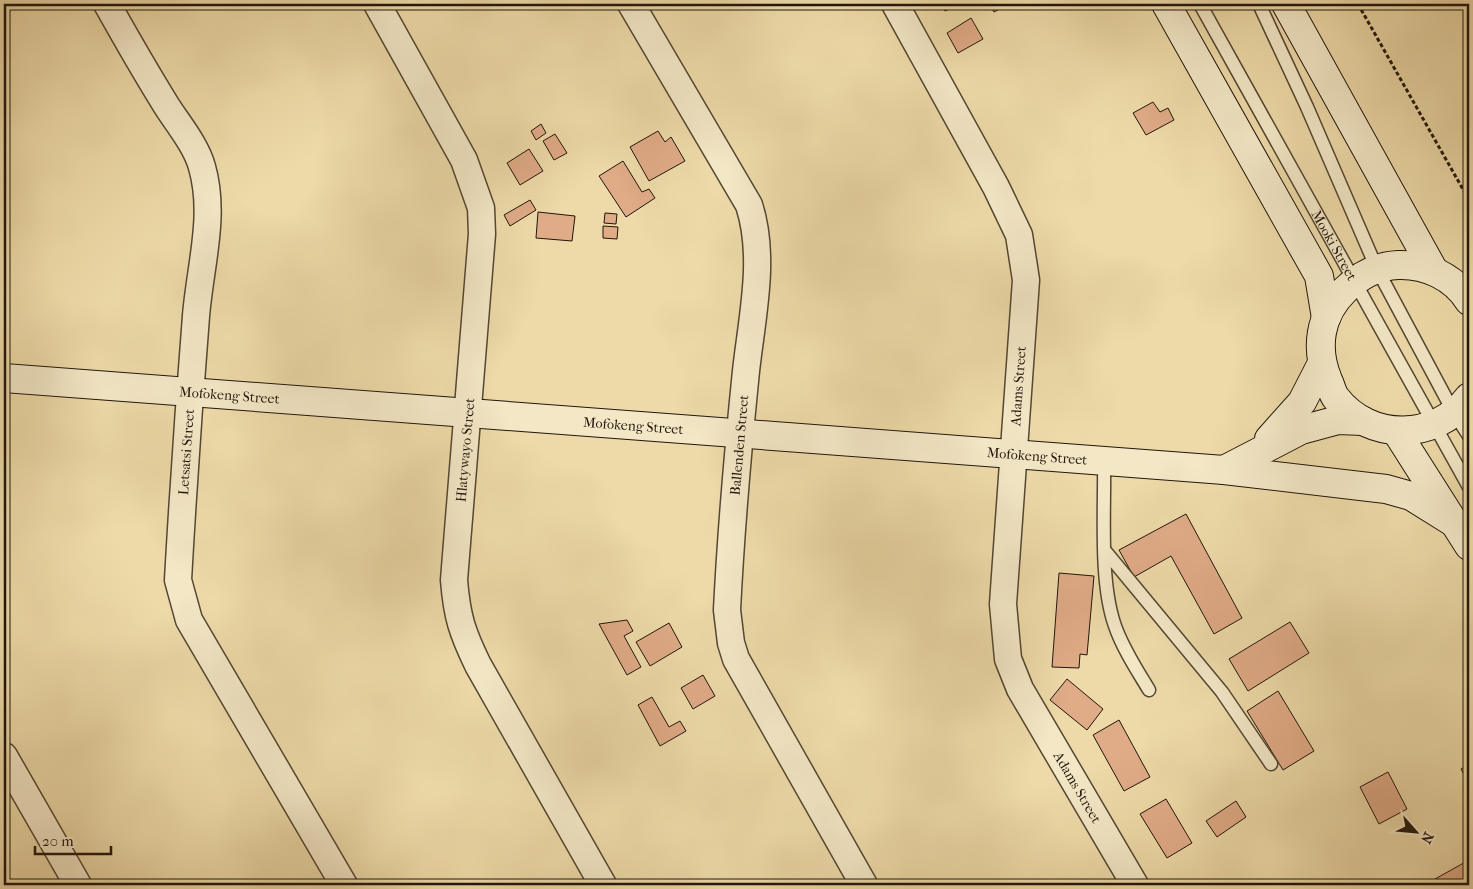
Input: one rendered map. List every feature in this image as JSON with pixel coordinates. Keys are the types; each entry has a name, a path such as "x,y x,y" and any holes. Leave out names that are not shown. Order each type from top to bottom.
{"street":[{"name":"Letsatsi Street","path":"106,4 189,141 201,164 206,181 209,221 197,299 190,392 178,580 182,599 189,620 344,885"},
{"name":"Hlatywayo Street","path":"377,4 464,160 481,208 482,234 454,580 456,613 465,639 478,664 603,885"},
{"name":"Ballenden Street","path":"631,4 749,204 754,222 754,296 740,434 727,610 730,643 754,693 864,885"},
{"name":"Adams Street","path":"895,4 996,187 1019,235 1026,280 1003,604 1008,659 1020,689 1135,885"},
{"path":"1166,4 1319,276 1326,318"},
{"path":"1286,4 1434,272"},
{"path":"1363,422 1336,397 1321,364 1320,341 1326,318 1338,297 1366,275 1397,265 1416,266 1434,272 1456,284 1467,295"},
{"path":"1258,452 1302,402 1321,364"},
{"name":"Mofokeng Street","path":"4,378 1224,470 1386,489 1411,496 1463,535"},
{"path":"1224,470 1302,430 1320,424 1338,420 1363,422 1396,431 1416,430 1452,412"},
{"path":"1396,431 1463,535"},
{"path":"4,756 78,885"}],"lane":[{"name":"Mooki Street","path":"1200,4 1366,275 1469,436"},
{"name":"Mooki Street","path":"1259,4 1307,106 1366,275 1452,412 1469,487"},
{"path":"1104,461 1109,601 1114,625 1127,654 1149,690"},
{"path":"1106,552 1212,679 1271,764"}],"path":[{"path":"1358,4 1469,200"}],"building":[{"path":"941,4 959,4 945,11"},
{"path":"989,4 1009,4 994,12"},
{"path":"971,18 983,39 958,53 947,33"},
{"path":"1153,102 1160,112 1168,108 1174,120 1146,135 1133,113"},
{"path":"541,124 546,133 536,140 531,131"},
{"path":"658,131 665,142 671,137 685,161 649,181 630,147"},
{"path":"555,134 567,153 554,160 543,141"},
{"path":"529,149 543,171 520,185 507,163"},
{"path":"623,161 642,192 649,189 655,198 626,217 599,176"},
{"path":"530,200 536,210 510,226 504,215"},
{"path":"538,212 575,216 572,241 536,238"},
{"path":"605,213 617,214 616,224 604,223"},
{"path":"603,226 618,227 617,239 603,238"},
{"path":"1186,514 1242,618 1214,634 1171,556 1134,577 1119,550"},
{"path":"1059,573 1094,576 1087,655 1080,654 1079,668 1052,667"},
{"path":"627,620 633,631 624,636 641,667 627,675 599,624"},
{"path":"1290,622 1309,653 1248,691 1229,659"},
{"path":"669,623 682,647 650,666 636,642"},
{"path":"703,675 715,696 693,709 681,688"},
{"path":"1067,679 1103,709 1087,730 1050,700"},
{"path":"1278,691 1314,751 1283,770 1247,711"},
{"path":"652,697 669,727 680,721 686,731 660,746 638,705"},
{"path":"1119,720 1150,777 1124,791 1093,735"},
{"path":"1469,764 1469,784 1461,769"},
{"path":"1388,772 1407,809 1379,824 1360,787"},
{"path":"1166,799 1192,843 1167,858 1140,814"},
{"path":"1236,801 1246,817 1217,837 1206,821"},
{"path":"1469,860 1469,885 1439,885 1435,879"}]}
